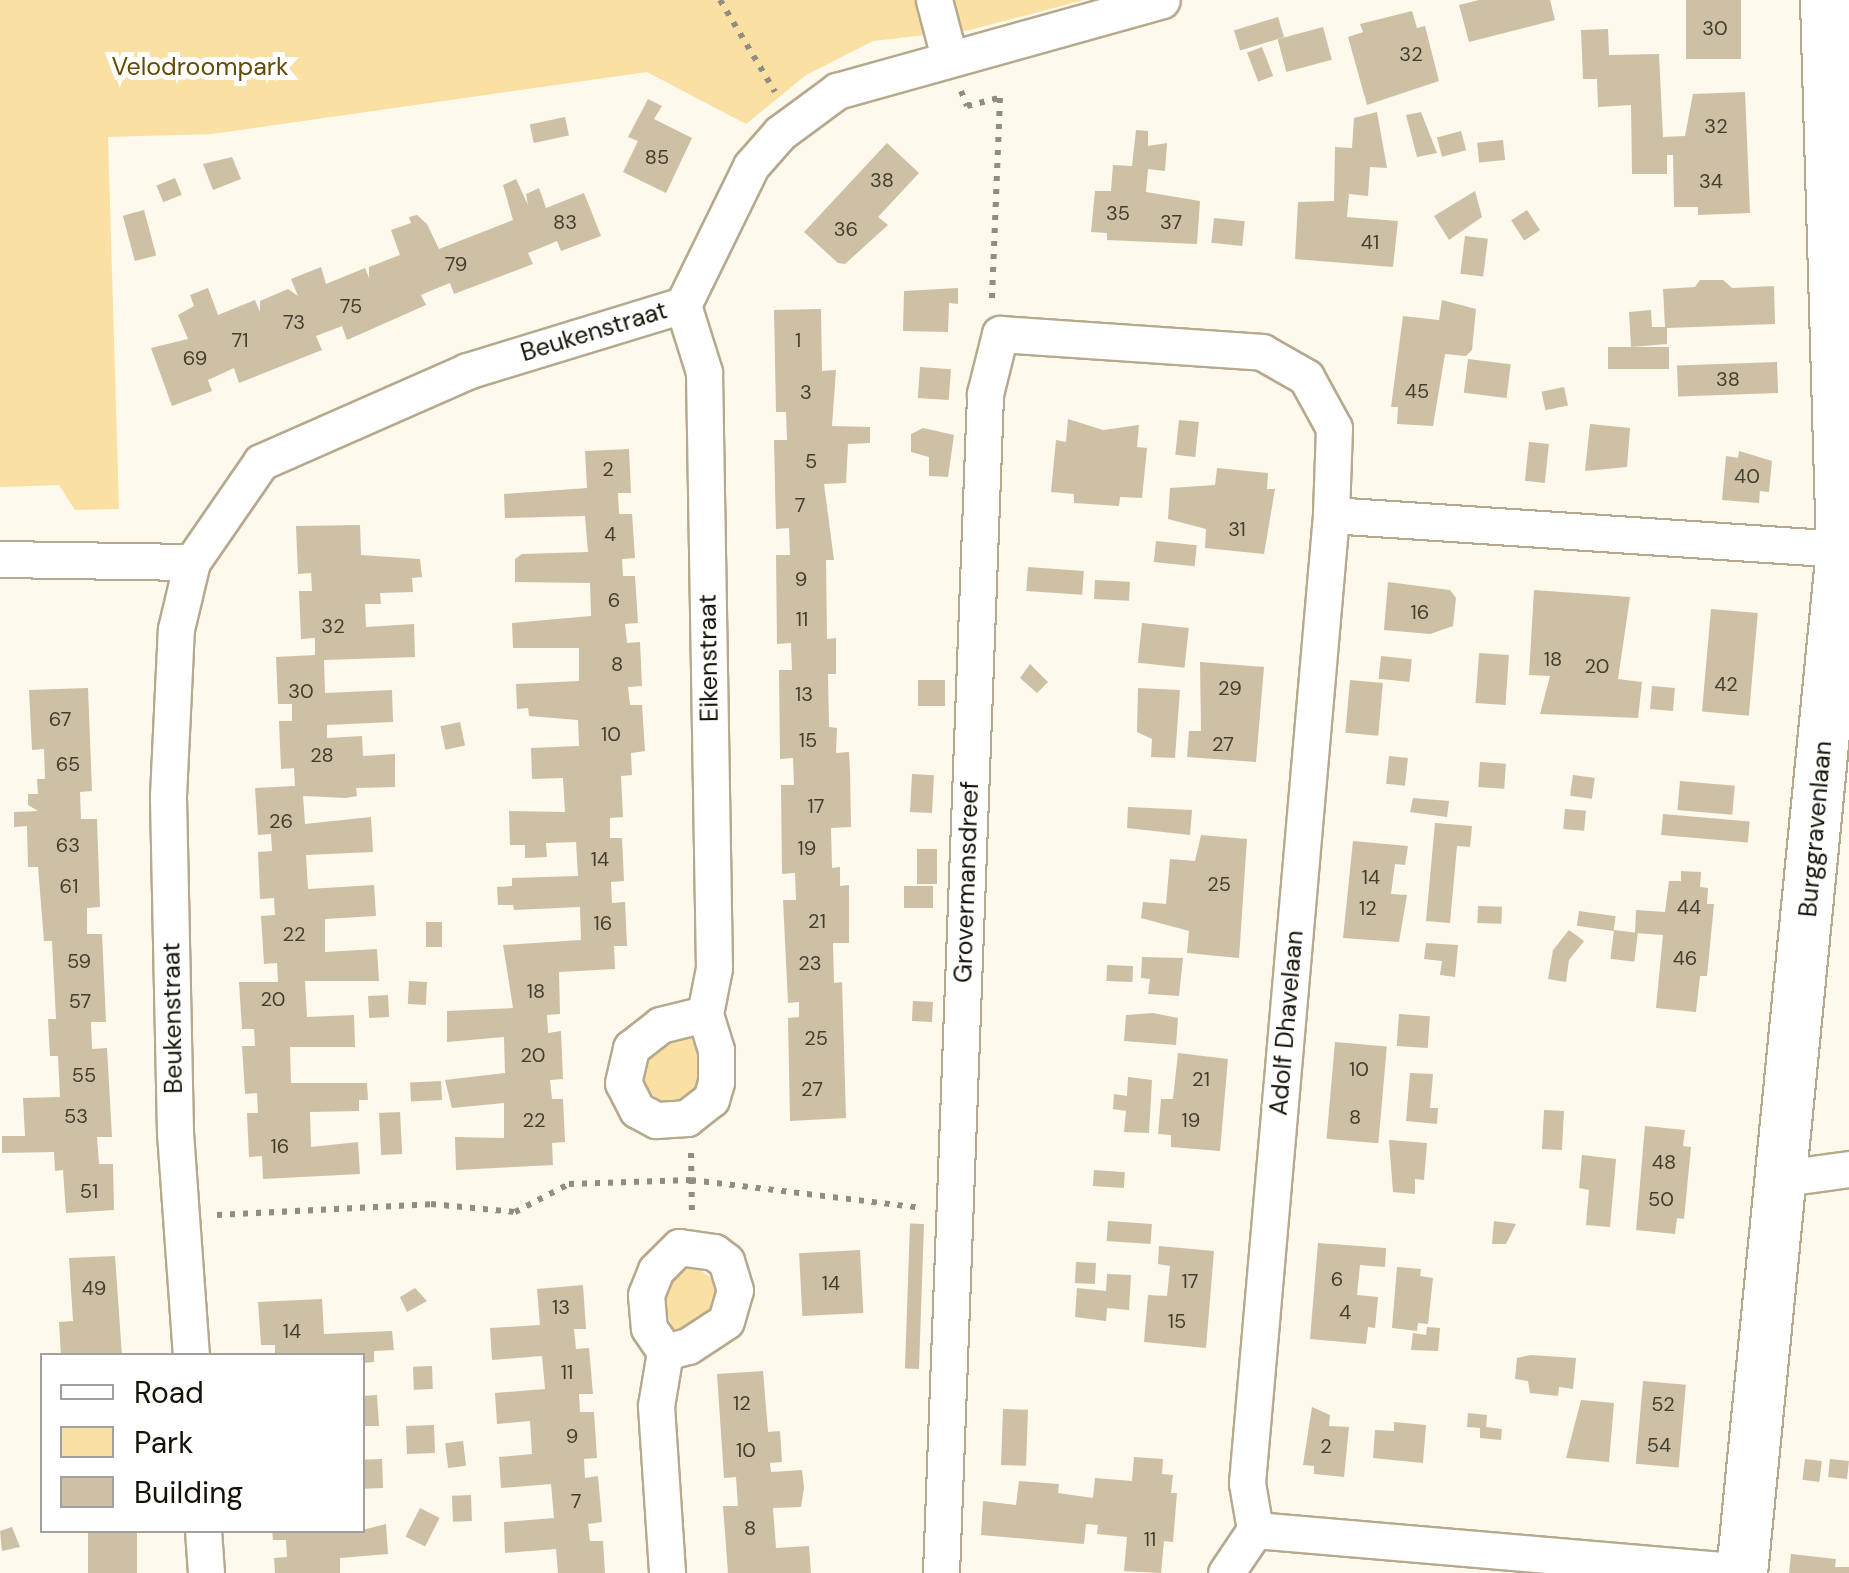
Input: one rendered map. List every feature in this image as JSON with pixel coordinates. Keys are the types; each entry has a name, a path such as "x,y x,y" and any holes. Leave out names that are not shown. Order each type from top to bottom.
{"main road":[{"name":"Burggravenlaan","path":"1742,1572 1784,1178 1842,549 1826,0"}],"street":[{"path":"934,0 949,57 1162,0"},
{"name":"Beukenstraat","path":"191,1353 181,1217 168,796 176,629 192,562 261,462 467,371 684,304 751,166 794,124 837,92 949,57"},
{"name":"Eikenstraat","path":"684,304 704,372 714,968 705,1014 716,1050 716,1082 711,1099 687,1118"},
{"name":"Adolf Dhavelaan","path":"1000,334 1262,352 1306,377 1334,428 1330,516 1247,1483 1255,1530"},
{"name":"Grovermansdreef","path":"940,1573 985,394 1000,334"},
{"path":"1330,516 1842,549"},
{"path":"0,559 192,562"},
{"path":"687,1118 656,1120 637,1110 623,1083 623,1064 642,1034 705,1014"},
{"path":"1784,1178 1849,1169"},
{"path":"665,1352 712,1332 732,1308 735,1290 726,1261 693,1246 665,1258 646,1296 649,1328 665,1352 656,1406 667,1573"},
{"path":"1226,1573 1255,1530 1742,1572"},
{"path":"203,1533 206,1573"}],"path":[{"path":"720,0 794,124"},
{"path":"949,57 966,106 1000,98 990,315 1000,334"},
{"path":"687,1118 693,1246"},
{"path":"181,1217 430,1204 515,1212 570,1184 691,1180 955,1210"}],"green space":[{"name":"Velodroompark","path":"0,0 1084,0 970,30 873,41 806,75 746,124 647,72 212,134 108,137 119,509 75,510 59,485 0,487"},
{"path":"686,1035 695,1036 702,1057 698,1088 687,1099 661,1102 641,1084 643,1059"},
{"path":"695,1267 716,1281 718,1305 675,1334 662,1299 671,1274"}],"building":[{"path":"1479,0 1550,0 1555,20 1469,42 1459,5"},
{"path":"1686,0 1741,0 1741,59 1686,59"},
{"path":"1412,11 1417,28 1425,26 1439,81 1367,105 1348,37 1363,32 1360,24"},
{"path":"1278,17 1284,37 1240,51 1234,30"},
{"path":"1323,27 1332,60 1286,72 1278,39"},
{"path":"1608,29 1609,55 1659,54 1663,137 1685,136 1693,94 1745,92 1750,213 1698,215 1698,207 1674,207 1673,155 1667,155 1667,174 1632,174 1631,105 1598,107 1597,79 1583,79 1581,30"},
{"path":"1262,47 1273,76 1258,82 1247,53"},
{"path":"648,99 662,106 654,119 692,138 666,193 623,172 638,141 628,137"},
{"path":"1377,112 1387,168 1370,167 1368,196 1349,194 1347,217 1398,221 1393,267 1295,259 1298,202 1334,201 1335,147 1352,148 1354,118"},
{"path":"1421,112 1437,153 1417,157 1406,115"},
{"path":"565,117 569,136 534,143 530,124"},
{"path":"1136,130 1148,131 1148,146 1167,143 1165,171 1148,169 1146,192 1200,201 1197,244 1107,240 1107,233 1091,232 1095,191 1111,191 1113,165 1132,166"},
{"path":"1461,131 1466,150 1442,157 1437,137"},
{"path":"1503,140 1505,160 1479,163 1477,143"},
{"path":"887,143 919,173 878,217 888,225 845,264 838,263 804,232"},
{"path":"232,157 241,179 213,190 203,164"},
{"path":"175,178 182,195 163,202 156,185"},
{"path":"516,179 528,205 526,194 539,188 546,208 584,193 601,236 561,251 557,241 528,253 533,264 454,294 450,283 435,289 421,295 426,305 347,340 342,326 316,336 322,350 239,383 234,368 208,380 212,391 172,406 151,348 188,339 178,315 194,306 190,295 208,288 218,315 255,300 260,312 260,301 288,289 298,296 291,279 321,267 326,284 365,268 369,278 369,267 400,255 391,230 411,223 409,217 417,215 427,224 439,249 513,220 503,185"},
{"path":"1475,191 1482,217 1449,240 1434,216"},
{"path":"144,210 156,255 135,261 123,216"},
{"path":"1527,210 1540,230 1524,240 1511,220"},
{"path":"1214,218 1245,221 1242,246 1211,243"},
{"path":"1465,236 1488,239 1483,277 1460,274"},
{"path":"1700,280 1723,280 1732,288 1774,286 1775,324 1667,328 1667,344 1631,347 1629,312 1651,310 1652,327 1665,327 1663,289 1695,287"},
{"path":"958,288 958,304 949,303 948,332 903,331 904,291"},
{"path":"1442,300 1476,309 1472,350 1466,356 1445,354 1433,426 1397,424 1398,407 1391,407 1403,316 1439,320"},
{"path":"821,309 822,371 836,370 832,426 870,427 870,443 848,444 846,483 824,484 834,560 826,560 827,639 836,638 836,674 828,674 829,727 837,728 836,753 849,752 850,771 851,827 831,828 832,868 840,867 840,886 849,885 849,943 833,943 834,983 842,982 846,1118 790,1121 788,1018 799,1017 799,1002 788,1003 783,900 796,900 795,873 782,874 781,785 794,785 793,758 780,759 779,670 792,670 791,643 777,644 776,555 790,555 789,528 776,529 774,440 787,440 786,412 776,412 774,310"},
{"path":"1608,347 1669,347 1669,369 1608,369"},
{"path":"1468,359 1511,364 1507,398 1464,393"},
{"path":"1777,362 1778,393 1678,396 1677,365"},
{"path":"920,367 951,369 949,400 918,398"},
{"path":"1564,387 1568,406 1545,410 1542,392"},
{"path":"1068,419 1103,430 1139,425 1137,447 1147,448 1142,498 1120,497 1119,506 1074,503 1074,494 1051,492 1056,440 1066,442"},
{"path":"1179,420 1199,422 1195,457 1175,455"},
{"path":"1590,424 1630,428 1627,467 1585,471"},
{"path":"923,428 954,435 948,477 929,476 929,457 911,452 911,434"},
{"path":"1529,442 1549,444 1545,483 1525,481"},
{"path":"629,449 631,493 618,493 619,514 632,514 635,558 622,559 623,576 635,576 638,623 625,624 627,643 640,642 642,686 628,687 630,705 642,705 645,751 631,753 632,775 621,776 623,817 610,818 610,838 622,838 624,881 611,882 612,903 625,902 627,946 614,946 615,969 559,972 560,1014 547,1015 548,1033 561,1031 563,1079 550,1080 552,1099 563,1099 565,1142 552,1143 553,1165 456,1170 455,1137 504,1138 504,1103 452,1108 445,1080 505,1073 504,1037 447,1042 447,1011 513,1008 503,945 581,940 580,907 514,910 513,905 498,905 497,887 512,886 512,878 578,876 576,842 546,843 547,857 525,858 525,845 510,845 509,811 565,812 563,778 532,779 531,748 579,746 578,720 529,716 528,708 517,709 516,684 579,681 579,648 513,648 512,623 591,616 590,583 515,582 515,559 522,554 588,552 585,516 505,518 504,494 587,488 585,451"},
{"path":"1739,451 1772,461 1769,492 1760,491 1759,503 1722,500 1726,456 1738,458"},
{"path":"1217,468 1268,473 1267,489 1275,489 1264,554 1205,548 1206,529 1168,519 1170,488 1215,485"},
{"path":"360,525 361,555 420,559 422,577 412,578 413,592 380,593 381,604 365,604 366,627 414,624 415,657 324,660 325,693 392,690 393,722 327,725 327,738 362,736 363,756 395,754 395,787 356,788 357,796 346,798 303,796 305,824 371,817 373,852 306,855 308,889 374,885 376,916 325,919 325,952 377,949 379,981 305,981 307,1017 354,1015 355,1047 290,1047 291,1083 367,1083 368,1100 359,1100 359,1111 310,1112 311,1147 358,1142 360,1174 263,1179 262,1156 249,1157 247,1113 258,1113 257,1093 245,1094 242,1046 255,1046 254,1029 242,1029 239,982 278,982 277,963 264,964 261,916 275,915 274,898 260,899 258,852 272,851 271,834 258,835 255,788 295,786 294,768 281,769 279,721 292,721 292,704 278,704 276,657 315,655 315,638 301,639 299,591 312,591 311,573 298,574 296,526"},
{"path":"1156,541 1197,545 1195,566 1154,562"},
{"path":"1028,567 1084,571 1082,595 1026,591"},
{"path":"1095,580 1130,582 1129,601 1094,599"},
{"path":"1388,582 1450,590 1456,598 1453,626 1430,634 1384,630"},
{"path":"1534,590 1630,597 1618,679 1642,682 1638,718 1540,714 1550,676 1529,675"},
{"path":"1711,609 1758,613 1749,716 1702,712"},
{"path":"1142,623 1189,628 1185,668 1138,663"},
{"path":"1479,653 1509,655 1505,705 1476,703"},
{"path":"1381,656 1412,659 1409,682 1379,679"},
{"path":"1200,662 1264,667 1256,762 1187,757 1189,731 1201,731"},
{"path":"1030,664 1048,682 1037,693 1020,678"},
{"path":"918,680 945,680 945,706 918,706"},
{"path":"1350,680 1383,683 1378,736 1345,733"},
{"path":"1652,686 1675,688 1673,711 1650,709"},
{"path":"88,688 92,791 80,792 81,819 97,819 100,907 87,908 87,934 102,934 106,1022 91,1022 92,1049 107,1048 112,1137 97,1137 99,1164 113,1164 114,1210 66,1213 63,1170 55,1171 54,1152 2,1153 2,1136 25,1136 23,1098 60,1097 58,1056 50,1056 48,1019 56,1019 52,941 44,941 38,867 28,867 27,826 14,827 14,812 38,811 28,805 28,794 38,794 37,779 45,779 44,749 32,750 29,690"},
{"path":"1138,688 1180,690 1175,758 1151,757 1152,739 1137,732"},
{"path":"460,722 465,745 445,750 440,726"},
{"path":"1389,756 1408,758 1405,786 1386,784"},
{"path":"1480,762 1506,764 1504,789 1478,787"},
{"path":"912,774 934,775 932,813 910,812"},
{"path":"1573,775 1595,778 1592,799 1570,796"},
{"path":"1680,781 1735,786 1732,815 1677,810"},
{"path":"1413,798 1449,801 1447,817 1410,812"},
{"path":"1128,807 1192,810 1190,835 1127,828"},
{"path":"1565,809 1586,811 1584,831 1563,829"},
{"path":"1663,814 1750,822 1748,843 1661,835"},
{"path":"1435,823 1472,826 1470,847 1457,846 1450,923 1426,921"},
{"path":"1201,835 1247,839 1239,958 1187,953 1189,931 1141,918 1143,902 1166,904 1170,859 1195,861"},
{"path":"1353,841 1408,846 1405,865 1395,864 1391,894 1407,895 1399,942 1343,938"},
{"path":"917,849 937,849 937,884 917,884"},
{"path":"1681,871 1701,872 1700,887 1708,888 1707,904 1714,904 1707,976 1700,976 1696,1012 1656,1008 1663,935 1635,933 1636,910 1665,912 1669,881 1681,881"},
{"path":"904,886 933,886 933,908 904,908"},
{"path":"1478,906 1502,907 1501,924 1477,923"},
{"path":"1579,911 1616,916 1614,931 1577,926"},
{"path":"426,922 442,922 442,947 426,947"},
{"path":"1569,930 1584,941 1569,960 1566,982 1548,979 1553,950"},
{"path":"1614,930 1638,933 1634,962 1610,959"},
{"path":"1426,943 1458,945 1455,977 1440,975 1442,961 1424,959"},
{"path":"1142,957 1183,958 1179,996 1148,994 1150,979 1141,978"},
{"path":"1107,965 1133,966 1132,982 1106,981"},
{"path":"409,981 427,982 426,1005 408,1004"},
{"path":"388,995 389,1017 369,1018 368,996"},
{"path":"913,1001 933,1002 932,1022 912,1021"},
{"path":"1153,1013 1178,1018 1176,1045 1124,1041 1126,1015"},
{"path":"1399,1014 1430,1016 1428,1048 1397,1046"},
{"path":"1335,1042 1387,1047 1378,1143 1327,1139"},
{"path":"1178,1053 1228,1059 1220,1151 1171,1147 1171,1135 1158,1134 1161,1099 1173,1099"},
{"path":"1410,1073 1433,1074 1430,1108 1438,1108 1437,1124 1406,1121"},
{"path":"1128,1077 1152,1080 1149,1133 1124,1132 1126,1111 1113,1109 1114,1094 1127,1096"},
{"path":"441,1081 442,1100 411,1102 410,1083"},
{"path":"1544,1110 1564,1111 1562,1150 1542,1149"},
{"path":"400,1112 402,1154 381,1155 379,1113"},
{"path":"1645,1126 1685,1130 1683,1146 1691,1147 1684,1219 1677,1218 1675,1234 1636,1230"},
{"path":"1389,1140 1427,1143 1424,1180 1415,1179 1415,1194 1393,1192"},
{"path":"1582,1155 1616,1159 1610,1227 1586,1225 1589,1190 1579,1188"},
{"path":"1094,1170 1125,1172 1124,1188 1093,1186"},
{"path":"1108,1221 1152,1224 1150,1244 1107,1241"},
{"path":"1494,1221 1516,1224 1506,1244 1492,1244"},
{"path":"910,1224 924,1224 919,1369 905,1368"},
{"path":"1318,1243 1386,1248 1385,1267 1360,1265 1357,1295 1378,1297 1375,1328 1368,1327 1366,1344 1310,1339"},
{"path":"1159,1246 1214,1251 1206,1348 1144,1342 1148,1295 1167,1296 1170,1266 1158,1264"},
{"path":"860,1250 863,1313 802,1316 799,1253"},
{"path":"115,1256 122,1353 61,1353 59,1322 73,1321 69,1258"},
{"path":"1076,1262 1096,1263 1095,1284 1075,1283"},
{"path":"1397,1267 1421,1269 1420,1276 1433,1278 1428,1324 1418,1323 1417,1331 1392,1328"},
{"path":"1107,1274 1131,1275 1129,1310 1107,1308 1106,1321 1075,1317 1077,1288 1106,1291"},
{"path":"583,1285 586,1329 574,1329 576,1349 589,1348 593,1394 579,1394 580,1412 594,1412 597,1458 584,1459 585,1478 598,1476 602,1522 588,1524 590,1541 603,1541 605,1573 558,1573 556,1549 505,1553 504,1522 554,1518 551,1484 501,1488 499,1457 532,1454 530,1421 497,1424 495,1393 545,1389 542,1356 492,1360 490,1328 540,1325 537,1289"},
{"path":"415,1288 427,1301 407,1312 400,1297"},
{"path":"322,1299 324,1334 392,1331 394,1350 374,1351 374,1362 365,1363 365,1353 275,1353 275,1345 261,1345 258,1302"},
{"path":"1427,1327 1440,1328 1438,1351 1411,1350 1413,1333 1426,1335"},
{"path":"1517,1358 1576,1358 1573,1389 1559,1387 1558,1396 1530,1393 1528,1381 1515,1379"},
{"path":"432,1366 433,1389 414,1390 413,1367"},
{"path":"763,1371 768,1432 780,1431 782,1462 770,1463 771,1472 802,1470 804,1488 801,1507 773,1508 776,1548 809,1546 811,1573 728,1573 723,1506 738,1506 736,1477 724,1478 717,1374"},
{"path":"1643,1381 1686,1385 1679,1467 1636,1464"},
{"path":"377,1395 379,1426 365,1426 365,1396"},
{"path":"1581,1400 1614,1403 1609,1462 1566,1458"},
{"path":"1312,1407 1330,1415 1329,1426 1349,1427 1344,1477 1314,1474 1314,1466 1303,1465"},
{"path":"1003,1409 1028,1410 1026,1466 1001,1465"},
{"path":"1468,1413 1487,1415 1486,1427 1502,1429 1501,1440 1480,1438 1480,1428 1467,1427"},
{"path":"1394,1422 1426,1425 1423,1463 1373,1458 1375,1430 1394,1431"},
{"path":"434,1425 435,1453 407,1454 406,1426"},
{"path":"463,1441 466,1466 448,1468 445,1443"},
{"path":"1134,1457 1163,1459 1162,1474 1173,1475 1171,1493 1177,1493 1173,1542 1164,1541 1161,1573 1124,1571 1127,1537 1097,1534 1098,1525 1086,1524 1084,1544 981,1535 983,1501 1016,1505 1019,1481 1059,1484 1058,1493 1093,1498 1095,1478 1132,1481"},
{"path":"382,1459 383,1488 365,1489 365,1460"},
{"path":"1805,1459 1822,1461 1819,1482 1802,1480"},
{"path":"1830,1459 1849,1461 1847,1479 1828,1477"},
{"path":"471,1495 472,1521 453,1522 452,1496"},
{"path":"420,1508 440,1518 425,1546 405,1537"},
{"path":"386,1524 388,1554 340,1558 340,1573 275,1573 274,1558 287,1557 286,1540 273,1540 272,1533 365,1533 365,1529"},
{"path":"12,1527 20,1547 2,1551 0,1531"},
{"path":"88,1533 137,1533 137,1573 88,1573"},
{"path":"1791,1554 1836,1559 1835,1567 1849,1567 1849,1573 1789,1573"}]}
